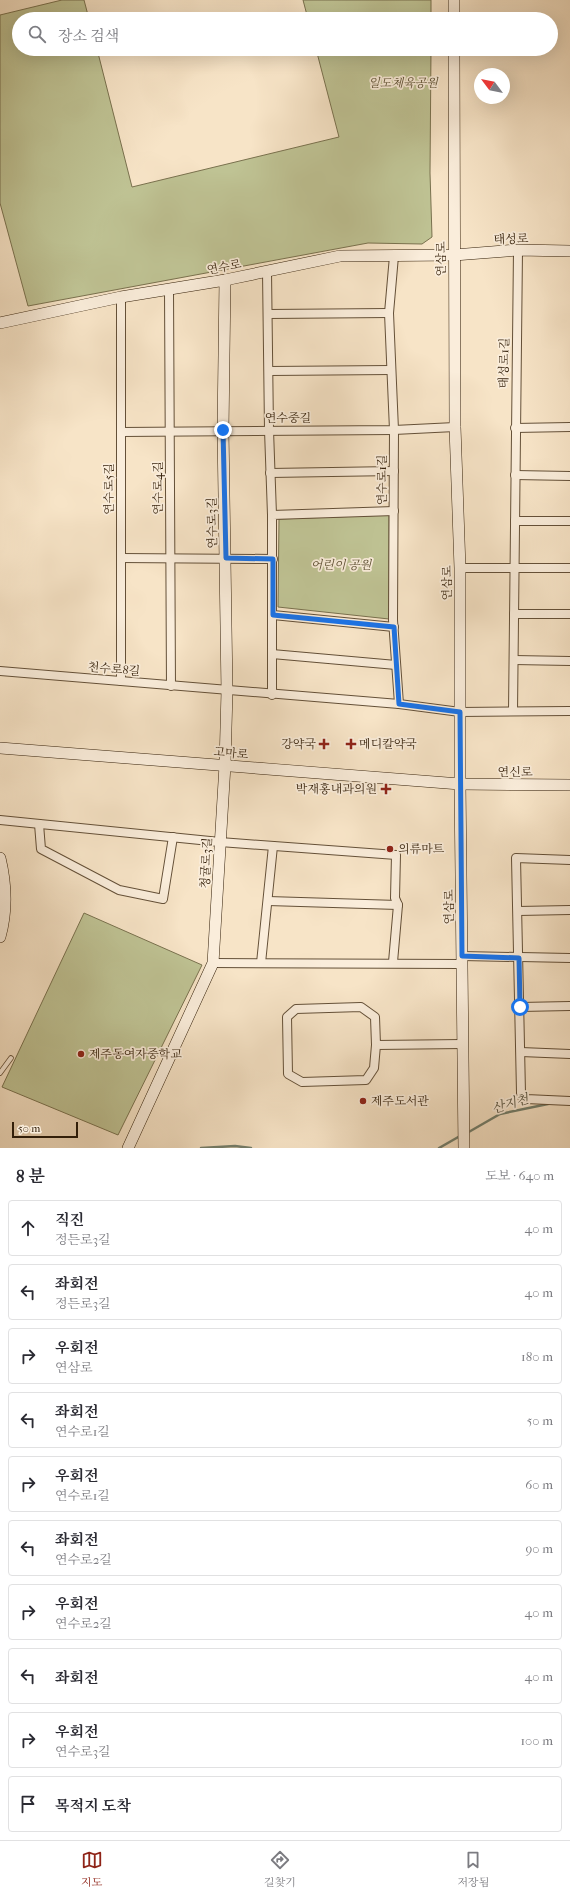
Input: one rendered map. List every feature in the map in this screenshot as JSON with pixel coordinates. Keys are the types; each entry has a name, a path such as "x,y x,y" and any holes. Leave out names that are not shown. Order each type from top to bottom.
{"main road":[{"path":"454,0 454,12"},
{"name":"연삼로","path":"454,56 455,427 460,568 460,784 465,1117 464,1148"},
{"name":"태성로","path":"454,255 518,250 570,251"},
{"name":"연수로","path":"0,323 121,297 225,280 340,256 454,255"},
{"name":"연수로3길","path":"225,280 223,430 227,691 225,765"},
{"name":"고마로","path":"0,748 460,784"},
{"name":"청귤로3길","path":"128,1148 213,963 225,765"},
{"name":"연신로","path":"460,784 570,785"},
{"path":"0,858 5,905 0,936"}],"street":[{"name":"태성로1길","path":"513,711 518,250"},
{"name":"연수로1길","path":"394,256 389,313 394,430 394,627 399,704"},
{"path":"267,272 269,430 273,559 272,695"},
{"name":"연수로4길","path":"169,290 171,686"},
{"name":"연수로5길","path":"121,297 121,681"},
{"path":"268,314 389,313"},
{"path":"268,371 391,370"},
{"name":"연수중길","path":"121,432 223,430 394,430 455,427"},
{"path":"515,428 570,427"},
{"path":"270,472 394,471"},
{"path":"515,475 570,476"},
{"path":"272,514 394,511"},
{"path":"515,521 570,521"},
{"path":"121,558 273,559"},
{"path":"460,568 570,568"},
{"path":"514,614 570,614"},
{"path":"273,615 394,627"},
{"path":"272,654 396,665"},
{"path":"514,660 570,661"},
{"name":"천수로8길","path":"0,672 227,691"},
{"path":"227,691 399,704 460,712 570,711"},
{"path":"0,820 220,842 396,855 395,898 398,905 393,962"},
{"path":"39,824 41,849 119,890 163,899 173,837"},
{"path":"261,962 274,846"},
{"path":"570,860 516,858 522,1097 526,1099 570,1101"},
{"path":"268,901 398,905"},
{"path":"518,911 570,910"},
{"path":"213,963 393,962 570,958"},
{"path":"520,1007 570,1006"},
{"path":"361,1007 374,1017 376,1045 374,1068 366,1080 302,1082 288,1074 287,1017 296,1009 361,1007"},
{"path":"376,1045 463,1044"},
{"path":"521,1052 570,1054"}],"lane":[{"path":"0,1073 11,1058"}],"green space":[{"path":"62,0 84,0 87,12 12,12"},
{"path":"303,0 431,0 431,12 306,12"},
{"name":"일도체육공원","path":"12,12 12,56 99,56 132,187 339,137 318,56 431,56 430,173 432,237 422,244 368,243 28,306 0,203 0,15"},
{"name":"어린이 공원","path":"389,515 389,619 278,607 279,519"},
{"name":"제주동여자중학교","path":"84,913 202,965 118,1135 2,1087"}],"waterway":[{"name":"산지천","path":"467,1133 500,1114 548,1104"},
{"name":"산지천","path":"439,1148 460,1136"},
{"name":"산지천","path":"201,1148 235,1146 251,1148"}],"place":[{"name":"강약국","path":"324,744"},
{"name":"메디칼약국","path":"351,744"},
{"name":"박재홍내과의원","path":"386,789"},
{"name":"의류마트","path":"390,849"},
{"name":"제주동여자중학교","path":"81,1054"},
{"name":"제주도서관","path":"363,1101"}],"route":[{"path":"223,430 226,558 273,559 273,615 394,627 399,704 460,712 462,956 519,958 520,1007"}]}
